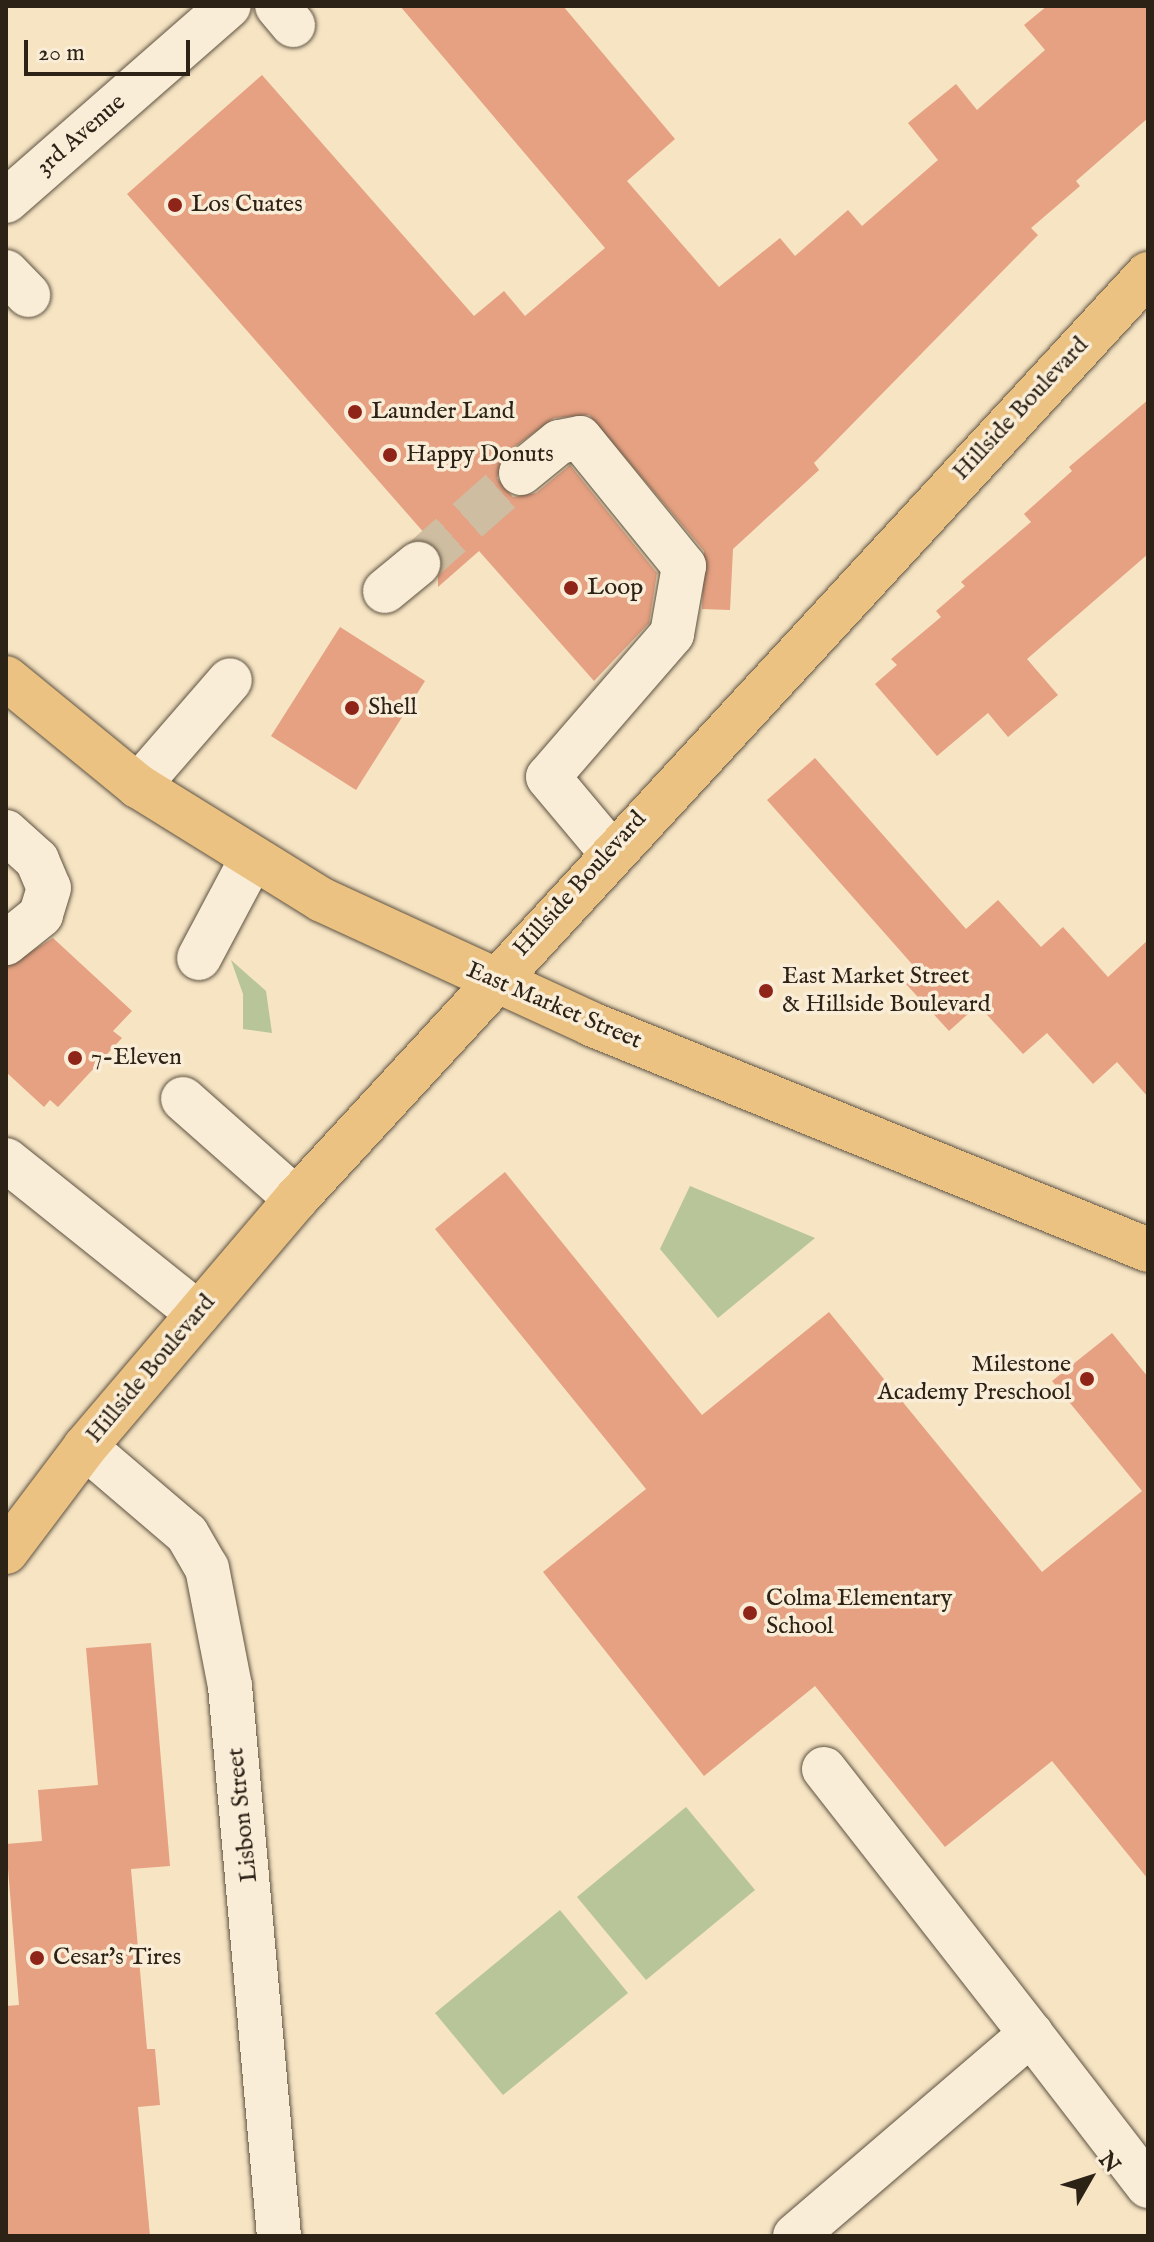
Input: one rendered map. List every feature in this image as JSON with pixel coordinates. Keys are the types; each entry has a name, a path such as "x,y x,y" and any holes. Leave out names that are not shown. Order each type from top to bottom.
{"main road":[{"name":"Hillside Boulevard","path":"6,1552 85,1447 296,1199 610,851 1148,274"},
{"name":"East Market Street","path":"6,678 138,786 251,860 492,981 1148,1250"}],"street":[{"name":"3rd Avenue","path":"6,201 229,6"},
{"path":"521,473 559,442 580,438 684,566 672,634 548,777 610,851"},
{"path":"138,786 230,680"},
{"path":"6,832 37,860 49,888 41,915 6,943"},
{"path":"199,958 251,860"},
{"path":"183,1099 296,1199"},
{"path":"6,1160 198,1313"},
{"name":"Lisbon Street","path":"85,1447 187,1534 207,1568 230,1686 279,2236"},
{"path":"824,1769 1148,2186"},
{"path":"795,2236 1031,2034"}],"green space":[{"path":"231,960 266,991 272,1033 243,1029 243,994"},
{"path":"690,1186 815,1238 718,1318 660,1249"},
{"path":"686,1807 755,1890 646,1980 577,1897"},
{"path":"560,1910 628,1993 503,2095 435,2013"}],"building":[{"path":"400,6 563,6 675,139 627,181 719,287 780,238 795,256 848,210 862,226 938,160 908,123 956,84 977,110 1045,50 1024,25 1047,6 1148,6 1148,118 1076,181 1080,186 1031,228 1038,235 814,463 819,470 733,549 730,610 702,609 704,551 589,415 554,418 505,454 497,478 513,497 536,493 570,465 657,573 649,623 594,681 479,551 438,587 438,549 421,540 426,535 127,194 262,75 474,316 504,291 525,316 605,248"},
{"path":"1148,400 1148,554 1027,659 1058,695 1008,737 988,713 937,756 875,684 897,665 891,659 941,617 936,611 965,586 961,582 1031,522 1024,514 1072,471 1069,467"},
{"path":"340,627 425,681 356,790 271,736"},
{"path":"815,758 966,929 998,900 1041,947 1063,927 1108,977 1148,940 1148,1097 1117,1062 1093,1084 1047,1033 1023,1054 978,1005 949,1031 906,984 919,972 767,800"},
{"path":"53,938 132,1011 113,1031 122,1038 58,1107 50,1100 44,1107 6,1072 6,967"},
{"path":"505,1172 702,1415 829,1312 1042,1572 1142,1491 1052,1381 1112,1333 1148,1377 1148,1879 1052,1761 945,1847 815,1686 704,1776 543,1572 646,1489 435,1229"},
{"path":"151,1643 170,1866 131,1869 147,2049 155,2049 160,2105 138,2107 150,2236 6,2236 6,2006 19,2005 6,1844 42,1841 38,1790 98,1785 86,1648"}],"tunnel":[{"path":"418,564 521,473"}],"place":[{"name":"Los Cuates","path":"175,205"},
{"name":"Launder Land","path":"355,412"},
{"name":"Happy Donuts","path":"390,455"},
{"name":"Loop","path":"571,588"},
{"name":"Shell","path":"352,708"},
{"name":"East Market Street & Hillside Boulevard","path":"766,991"},
{"name":"7-Eleven","path":"75,1058"},
{"name":"Milestone Academy Preschool","path":"1087,1379"},
{"name":"Colma Elementary School","path":"750,1613"},
{"name":"Cesar's Tires","path":"37,1958"}]}
